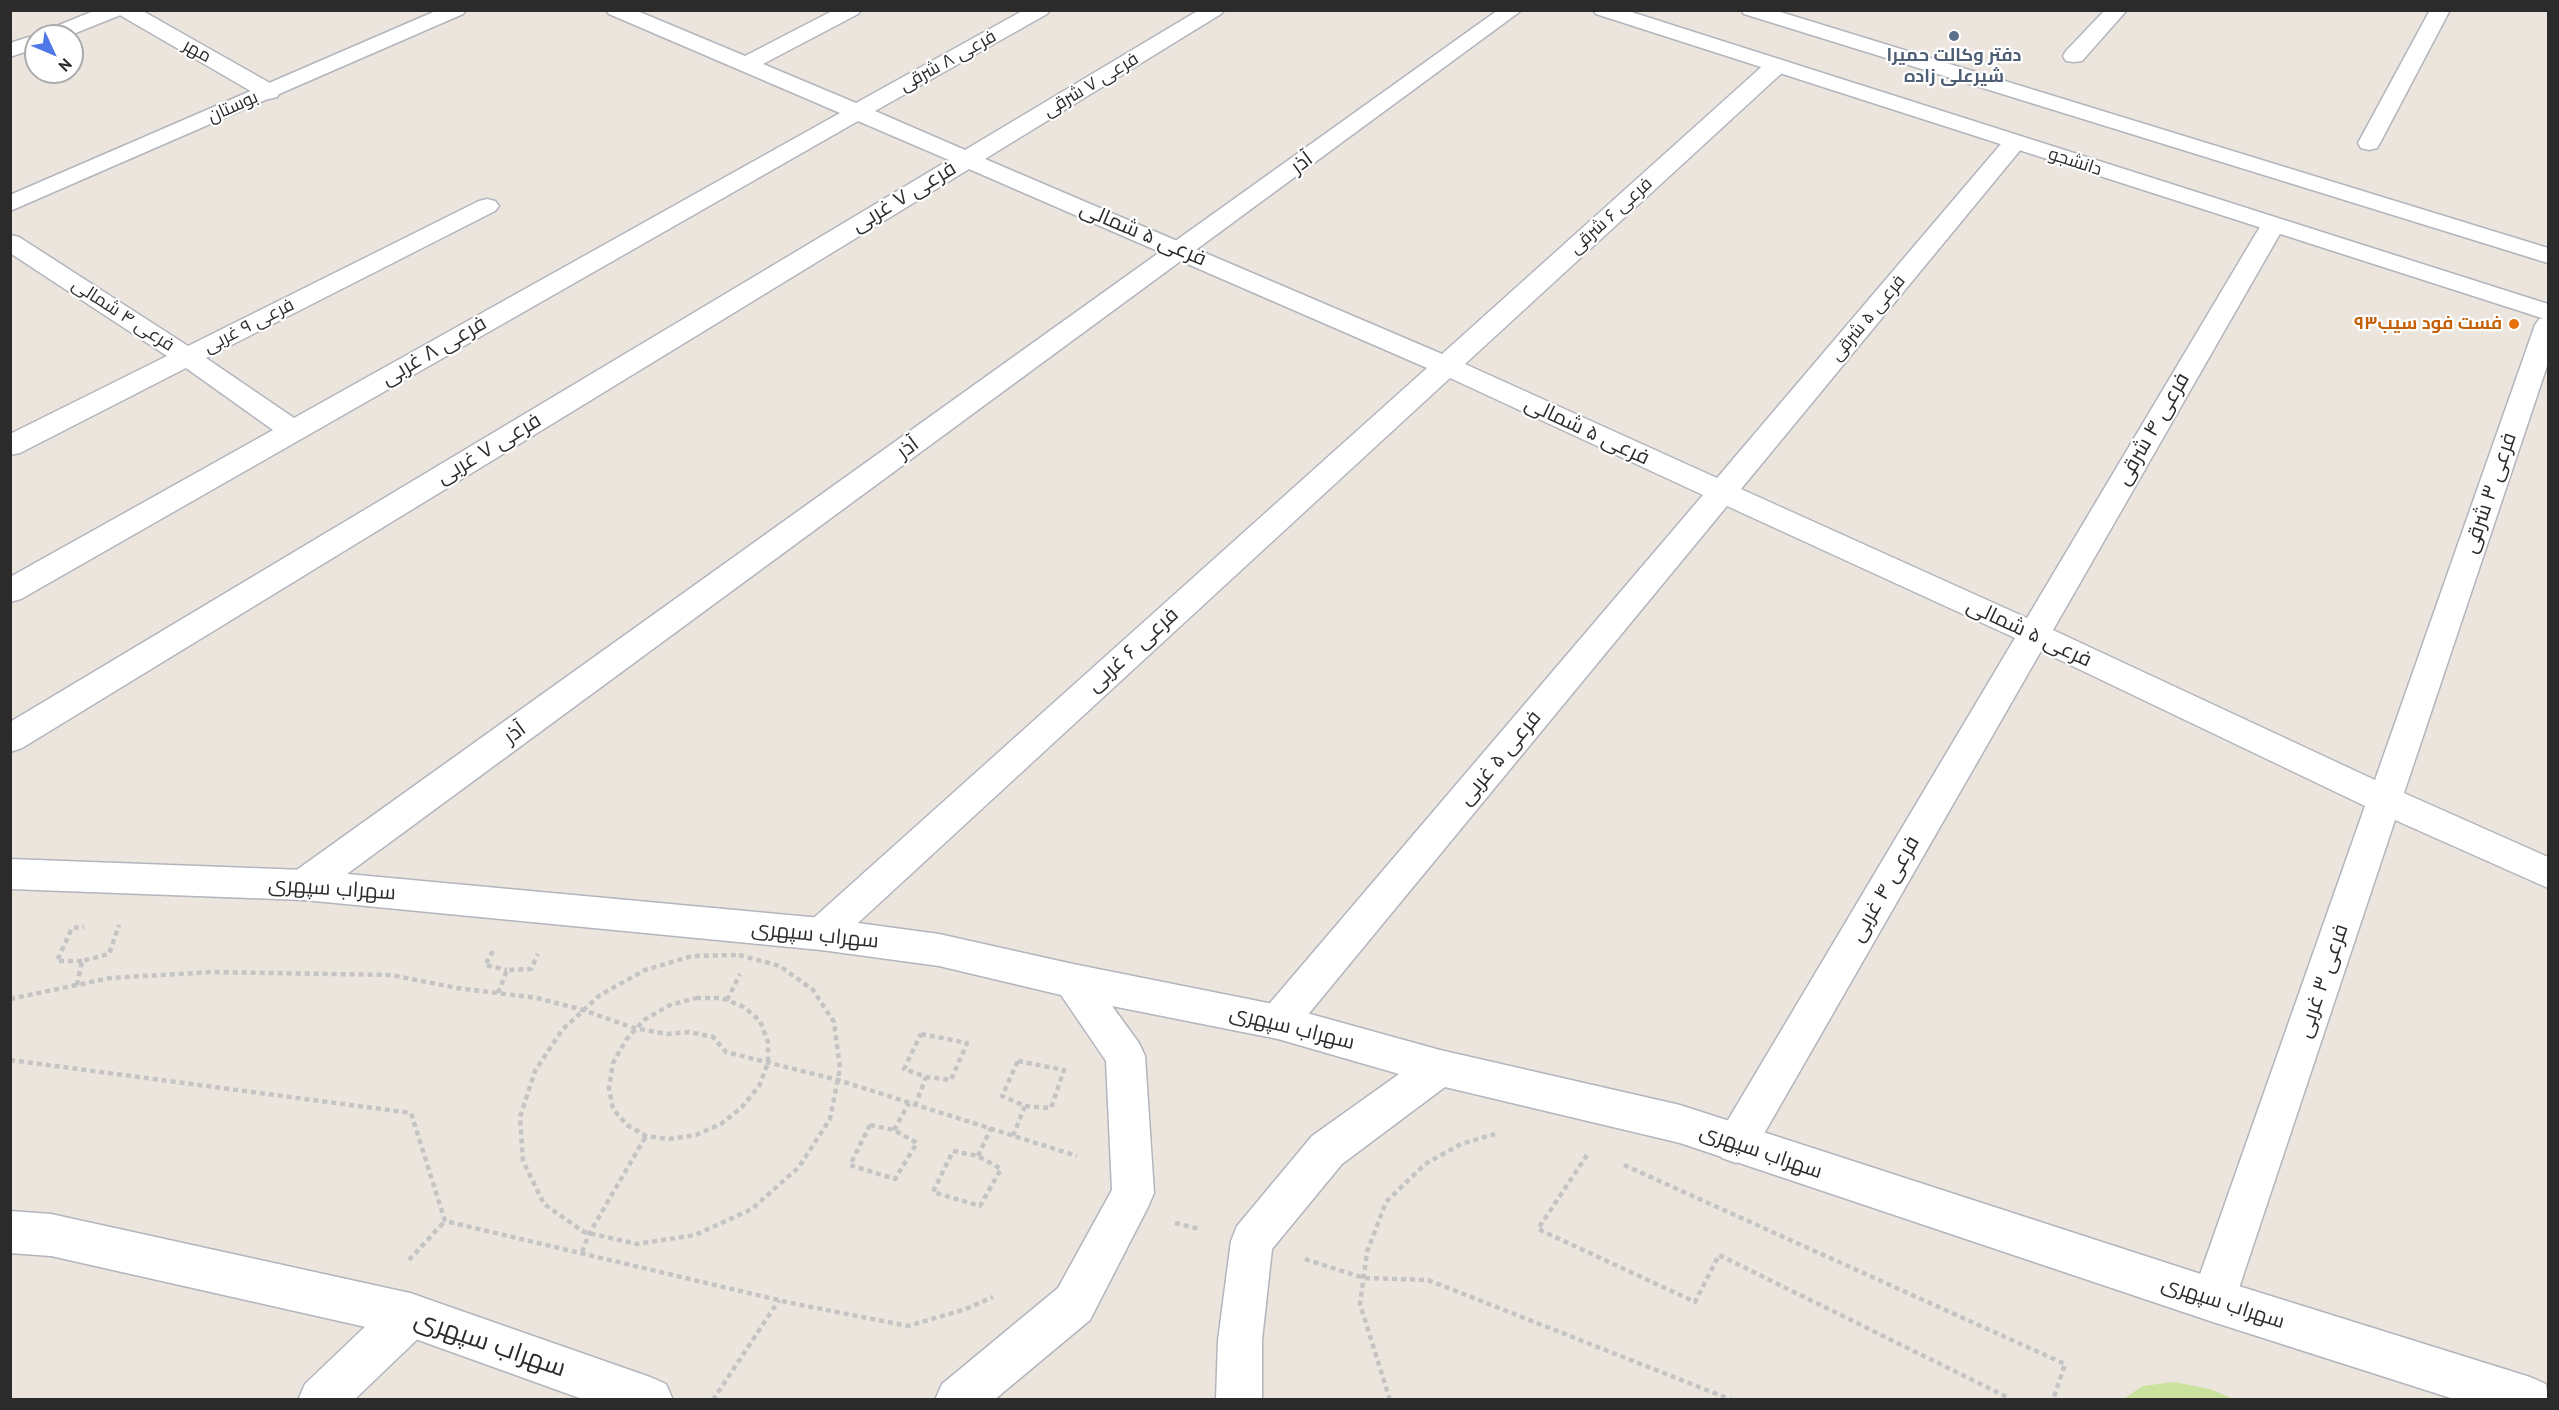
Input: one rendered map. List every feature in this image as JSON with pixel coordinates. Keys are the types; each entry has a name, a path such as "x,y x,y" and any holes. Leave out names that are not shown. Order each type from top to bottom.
{"street":[{"path":"80,24 116,10"},
{"name":"مهر","path":"125,10 269,92"},
{"name":"بوستان","path":"10,204 456,10"},
{"name":"فرعی ۵ شمالی","path":"616,10 1181,250 1446,366 2034,634 2385,800 2548,873"},
{"path":"746,64 851,10"},
{"name":"فرعی ۸ شرقی","path":"857,112 1040,10"},
{"name":"فرعی ۷ شرقی","path":"967,159 1214,10"},
{"name":"آذر","path":"304,885 1512,10"},
{"name":"دانشجو","path":"1603,10 2548,312"},
{"path":"1751,10 2548,256"},
{"path":"2074,56 2117,10"},
{"path":"2369,143 2440,10"},
{"name":"فرعی ۶ شرقی","path":"1446,366 1776,66"},
{"name":"فرعی ۸ غربی","path":"10,591 857,112"},
{"name":"فرعی ۵ شرقی","path":"1721,493 2014,143"},
{"name":"فرعی ۷ غربی","path":"10,739 967,159"},
{"name":"فرعی ۹ غربی","path":"10,446 487,206"},
{"name":"فرعی ۴ شرقی","path":"2034,634 2273,225"},
{"name":"فرعی ۴ شمالی","path":"10,242 187,357 294,431"},
{"name":"فرعی ۳ شرقی","path":"2432,662 2548,325"},
{"name":"فرعی ۶ غربی","path":"821,934 1446,366"},
{"name":"فرعی ۵ غربی","path":"1278,1022 1721,493"},
{"name":"فرعی ۴ غربی","path":"1736,1144 2034,634"},
{"name":"فرعی ۳ غربی","path":"2213,1300 2432,662"},
{"name":"سهراب سپهری","path":"10,874 304,885 821,934 939,950 1073,981 1278,1022 1440,1068 1680,1124 2213,1300 2530,1400"},
{"path":"958,1400 1074,1304 1133,1193 1125,1056 1073,981"},
{"path":"1239,1400 1240,1340 1252,1241 1327,1150 1440,1068"},
{"name":"سهراب سپهری","path":"10,1232 51,1235 410,1315 650,1400"},
{"path":"321,1400 410,1315"}],"path":[{"path":"91,926 72,928 57,961 82,961 109,954 120,921 110,922"},
{"path":"739,955 780,966 813,990 834,1022 840,1068 830,1119 799,1167 752,1209 695,1235 637,1244 584,1232 544,1204 523,1161 520,1117 535,1071 562,1030 583,1010 600,995 645,970 692,956 739,955"},
{"path":"77,985 82,961"},
{"path":"10,999 110,978 212,972 391,975 457,988 537,998 583,1010 634,1029 667,1034 689,1032 713,1037 726,1052 838,1080 1110,1166 1105,1185 1124,1212 1252,1241"},
{"path":"696,998 722,998 744,1007 760,1021 768,1042 768,1063 759,1086 742,1107 721,1124 696,1136 669,1139 646,1136 627,1125 613,1108 609,1088 613,1064 634,1029 670,1005 696,998"},
{"path":"921,1034 966,1043 951,1080 926,1077 904,1069 921,1034"},
{"path":"10,1060 411,1113 445,1221 779,1300 908,1326 966,1310 998,1295"},
{"path":"1018,1060 1064,1070 1051,1108 1025,1106 1002,1096 1018,1060"},
{"path":"915,1106 926,1077"},
{"path":"894,1130 909,1103"},
{"path":"1013,1136 1025,1106"},
{"path":"870,1125 894,1130 917,1143 895,1179 850,1165 870,1125"},
{"path":"978,1156 991,1128"},
{"path":"1390,1400 1360,1304 1367,1252 1386,1202 1425,1164 1461,1144 1507,1130"},
{"path":"582,1252 589,1234 646,1136"},
{"path":"1590,1150 1538,1229 1695,1302 1719,1255 2007,1398 2006,1400"},
{"path":"953,1151 978,1156 1001,1169 980,1206 933,1192 953,1151"},
{"path":"1623,1164 2065,1364 2053,1400"},
{"path":"1364,1278 1428,1280 1732,1400"},
{"path":"713,1400 779,1300"}],"green space":[{"path":"2174,1382 2210,1389 2234,1399 2124,1399 2142,1386"}],"place":[{"name":"دفتر وکالت حمیرا شیرعلی زاده","path":"1954,36"},
{"name":"فست فود سیب۹۳","path":"2514,324"}]}
